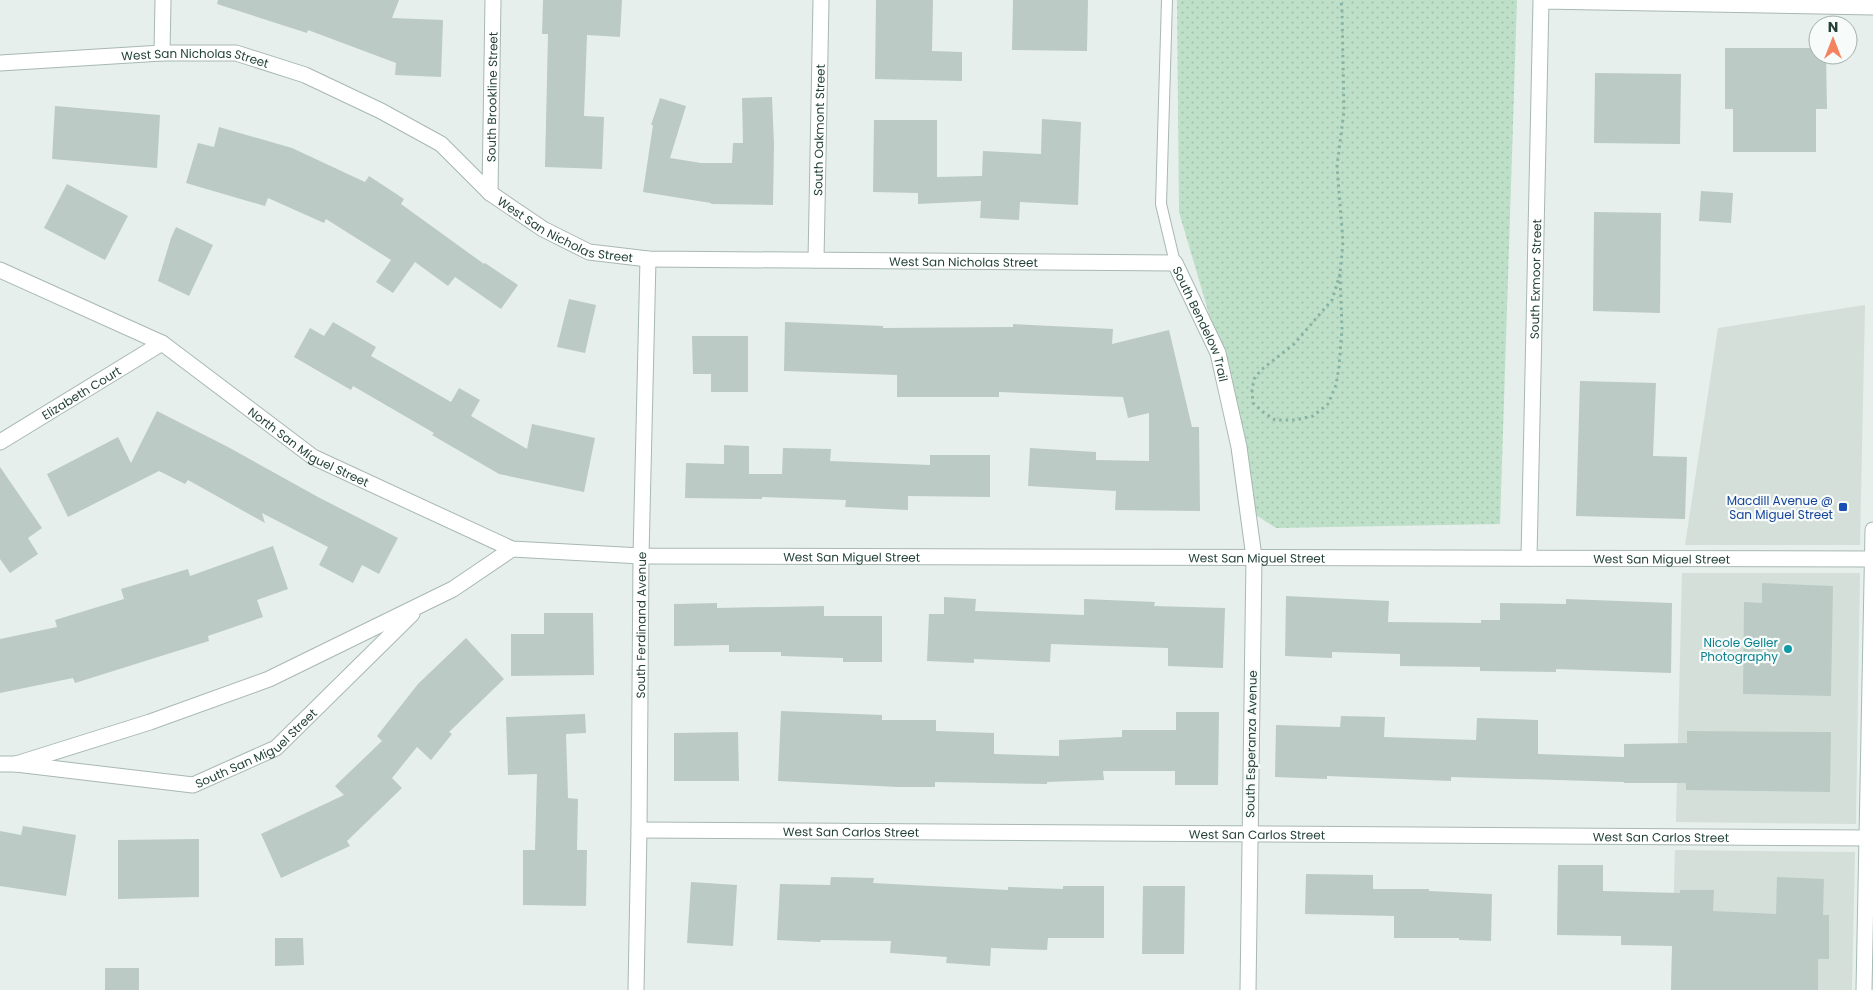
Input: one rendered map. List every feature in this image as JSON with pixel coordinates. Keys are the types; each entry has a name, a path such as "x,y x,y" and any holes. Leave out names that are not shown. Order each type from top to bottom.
{"street":[{"path":"162,53 163,0"},
{"name":"South Brookline Street","path":"490,193 493,0"},
{"name":"South Oakmont Street","path":"816,260 821,0"},
{"path":"1541,1 1873,7"},
{"name":"South Exmoor Street","path":"1529,558 1541,1"},
{"name":"West San Nicholas Street","path":"0,63 162,53 236,53 306,75 382,111 441,144 490,193 543,229 589,252 648,259 1175,263"},
{"name":"South Ferdinand Avenue","path":"636,990 640,830 641,556 648,259"},
{"name":"South Bendelow Trail","path":"1175,263 1218,353 1240,447 1254,557"},
{"name":"North San Miguel Street","path":"0,270 162,343 313,457 512,550 641,556"},
{"name":"Elizabeth Court","path":"0,442 162,343"},
{"path":"1864,990 1870,838 1873,530"},
{"name":"South San Miguel Street","path":"16,764 150,722 269,679 453,589 512,550"},
{"name":"West San Miguel Street","path":"641,556 1873,559"},
{"name":"South Esperanza Avenue","path":"1248,990 1254,557"},
{"name":"South San Miguel Street","path":"0,764 16,764 192,785 276,748 422,605"},
{"name":"West San Carlos Street","path":"640,830 1870,838"}],"lane":[{"name":"South Bendelow Trail","path":"1167,0 1161,204 1175,263"}],"path":[{"path":"1340,274 1332,300 1294,344 1261,370 1254,379 1252,390 1254,403 1275,420 1295,420 1313,416 1328,404 1336,385 1340,367 1342,329 1340,274 1343,242 1337,166 1344,111 1341,0"}],"shaded area":[{"path":"1865,305 1860,545 1685,545 1718,328"},
{"path":"1682,573 1860,573 1856,824 1676,822"},
{"path":"1675,850 1855,852 1852,990 1671,990"}],"green space":[{"path":"1177,0 1517,0 1500,524 1276,528 1248,510 1241,423 1179,212"}],"building":[{"path":"218,0 399,0 392,18 443,20 441,77 395,75 396,63 308,30 307,33 217,4"},
{"path":"543,0 622,0 620,37 587,35 584,116 604,117 602,169 545,167 548,34 542,34"},
{"path":"876,0 933,0 932,51 962,52 962,81 875,79"},
{"path":"1013,0 1088,0 1087,51 1012,50"},
{"path":"1725,48 1808,48 1808,65 1826,65 1827,109 1816,109 1816,152 1733,152 1733,109 1725,109"},
{"path":"1595,73 1681,74 1680,144 1594,143"},
{"path":"772,97 774,144 773,205 711,204 643,192 653,125 651,125 660,98 686,106 670,158 701,163 732,163 733,143 743,143 742,98"},
{"path":"55,106 160,115 157,168 52,159"},
{"path":"1042,119 1081,122 1078,205 1020,202 1019,220 980,218 981,201 918,204 918,193 873,192 874,120 937,120 937,177 982,176 983,151 1041,154"},
{"path":"219,127 292,148 365,182 369,176 404,199 401,204 484,264 518,285 501,309 455,277 448,286 415,262 393,293 376,282 391,260 326,219 324,223 268,198 265,206 186,183 198,143 214,147"},
{"path":"67,184 128,216 105,260 44,228"},
{"path":"1701,191 1733,193 1731,223 1699,221"},
{"path":"1594,212 1661,213 1660,313 1593,311"},
{"path":"176,227 213,245 189,296 158,281"},
{"path":"569,299 596,305 585,353 557,347"},
{"path":"333,322 376,347 371,356 451,402 459,388 480,400 471,416 527,449 532,424 595,438 584,492 499,474 432,435 434,433 353,386 351,390 294,357 310,328 324,336"},
{"path":"785,322 883,326 883,328 1013,327 1013,324 1113,329 1112,344 1169,330 1192,427 1199,427 1200,511 1115,510 1116,491 1028,486 1030,448 1096,452 1096,460 1149,461 1149,413 1128,418 1123,397 999,392 999,397 897,397 897,375 784,371"},
{"path":"692,336 748,336 748,392 711,392 711,374 693,374"},
{"path":"1580,381 1656,383 1653,456 1687,457 1685,519 1576,516"},
{"path":"157,411 398,538 379,574 362,565 353,583 319,565 328,547 262,513 265,523 188,480 185,484 159,471 68,517 47,474 118,437 131,463"},
{"path":"724,445 749,446 749,474 782,474 783,448 831,449 830,461 930,465 930,455 990,455 990,497 908,496 908,510 845,507 846,500 762,497 762,499 685,498 686,463 724,464"},
{"path":"0,467 42,528 28,538 38,554 10,573 0,559"},
{"path":"273,546 288,589 257,600 263,617 208,636 209,641 75,683 73,678 0,693 0,639 57,627 55,620 124,599 121,589 188,569 190,576"},
{"name":"Nicole Geller Photography","path":"1762,583 1833,586 1831,696 1743,694 1744,602 1762,603"},
{"path":"1286,596 1389,601 1388,622 1481,623 1481,620 1500,620 1500,603 1566,604 1566,599 1672,603 1671,673 1556,669 1556,672 1480,671 1480,667 1400,666 1400,654 1332,652 1332,658 1285,656"},
{"path":"944,597 976,599 975,611 1084,615 1084,599 1155,602 1154,606 1225,608 1223,668 1168,666 1168,648 1051,644 1050,662 974,659 974,663 927,661 929,614 944,614"},
{"path":"717,603 717,608 824,606 824,616 882,616 882,662 843,662 843,658 781,656 781,652 729,652 729,645 674,646 674,604"},
{"path":"544,613 593,613 594,675 511,676 511,634 544,634"},
{"path":"466,638 504,679 449,732 452,734 431,760 417,747 392,778 402,788 347,841 350,846 281,878 261,834 344,795 335,786 382,741 377,736 418,684"},
{"path":"781,711 882,715 882,720 936,720 936,731 994,733 994,754 1059,756 1059,740 1122,737 1122,730 1176,730 1176,712 1219,712 1218,785 1175,785 1175,771 1103,771 1104,780 1047,782 1047,784 935,782 935,787 778,781"},
{"path":"585,714 586,733 566,734 568,798 578,799 577,850 587,850 586,906 523,905 523,850 535,850 537,774 508,775 506,717"},
{"path":"1341,716 1385,717 1384,737 1476,740 1477,718 1538,720 1538,754 1624,757 1624,744 1687,743 1687,731 1831,732 1830,792 1686,790 1686,783 1624,783 1451,777 1451,781 1327,776 1327,779 1275,777 1276,725 1340,727"},
{"path":"738,732 739,781 674,781 674,733"},
{"path":"23,826 76,835 66,896 0,886 0,831 21,835"},
{"path":"199,839 199,897 118,899 118,840"},
{"path":"1558,865 1603,865 1603,891 1680,893 1680,890 1714,890 1713,911 1776,914 1777,877 1824,879 1823,915 1829,915 1829,959 1818,959 1818,990 1671,990 1672,946 1621,945 1621,936 1557,935"},
{"path":"1306,874 1373,875 1373,889 1429,889 1429,891 1492,894 1491,941 1459,940 1459,938 1394,938 1394,916 1305,914"},
{"path":"831,877 874,878 873,883 1008,890 1008,887 1063,889 1063,886 1104,886 1104,938 1048,938 1047,950 991,948 990,966 946,963 947,957 890,953 891,941 821,940 820,942 777,940 780,884 830,885"},
{"path":"691,882 737,885 733,946 687,943"},
{"path":"1143,886 1185,886 1184,954 1142,954"},
{"path":"275,938 303,938 304,965 275,966"},
{"path":"105,968 139,968 139,990 105,990"}],"place":[{"name":"Macdill Avenue @ San Miguel Street","path":"1843,507"},
{"name":"Nicole Geller Photography","path":"1788,649"}]}
